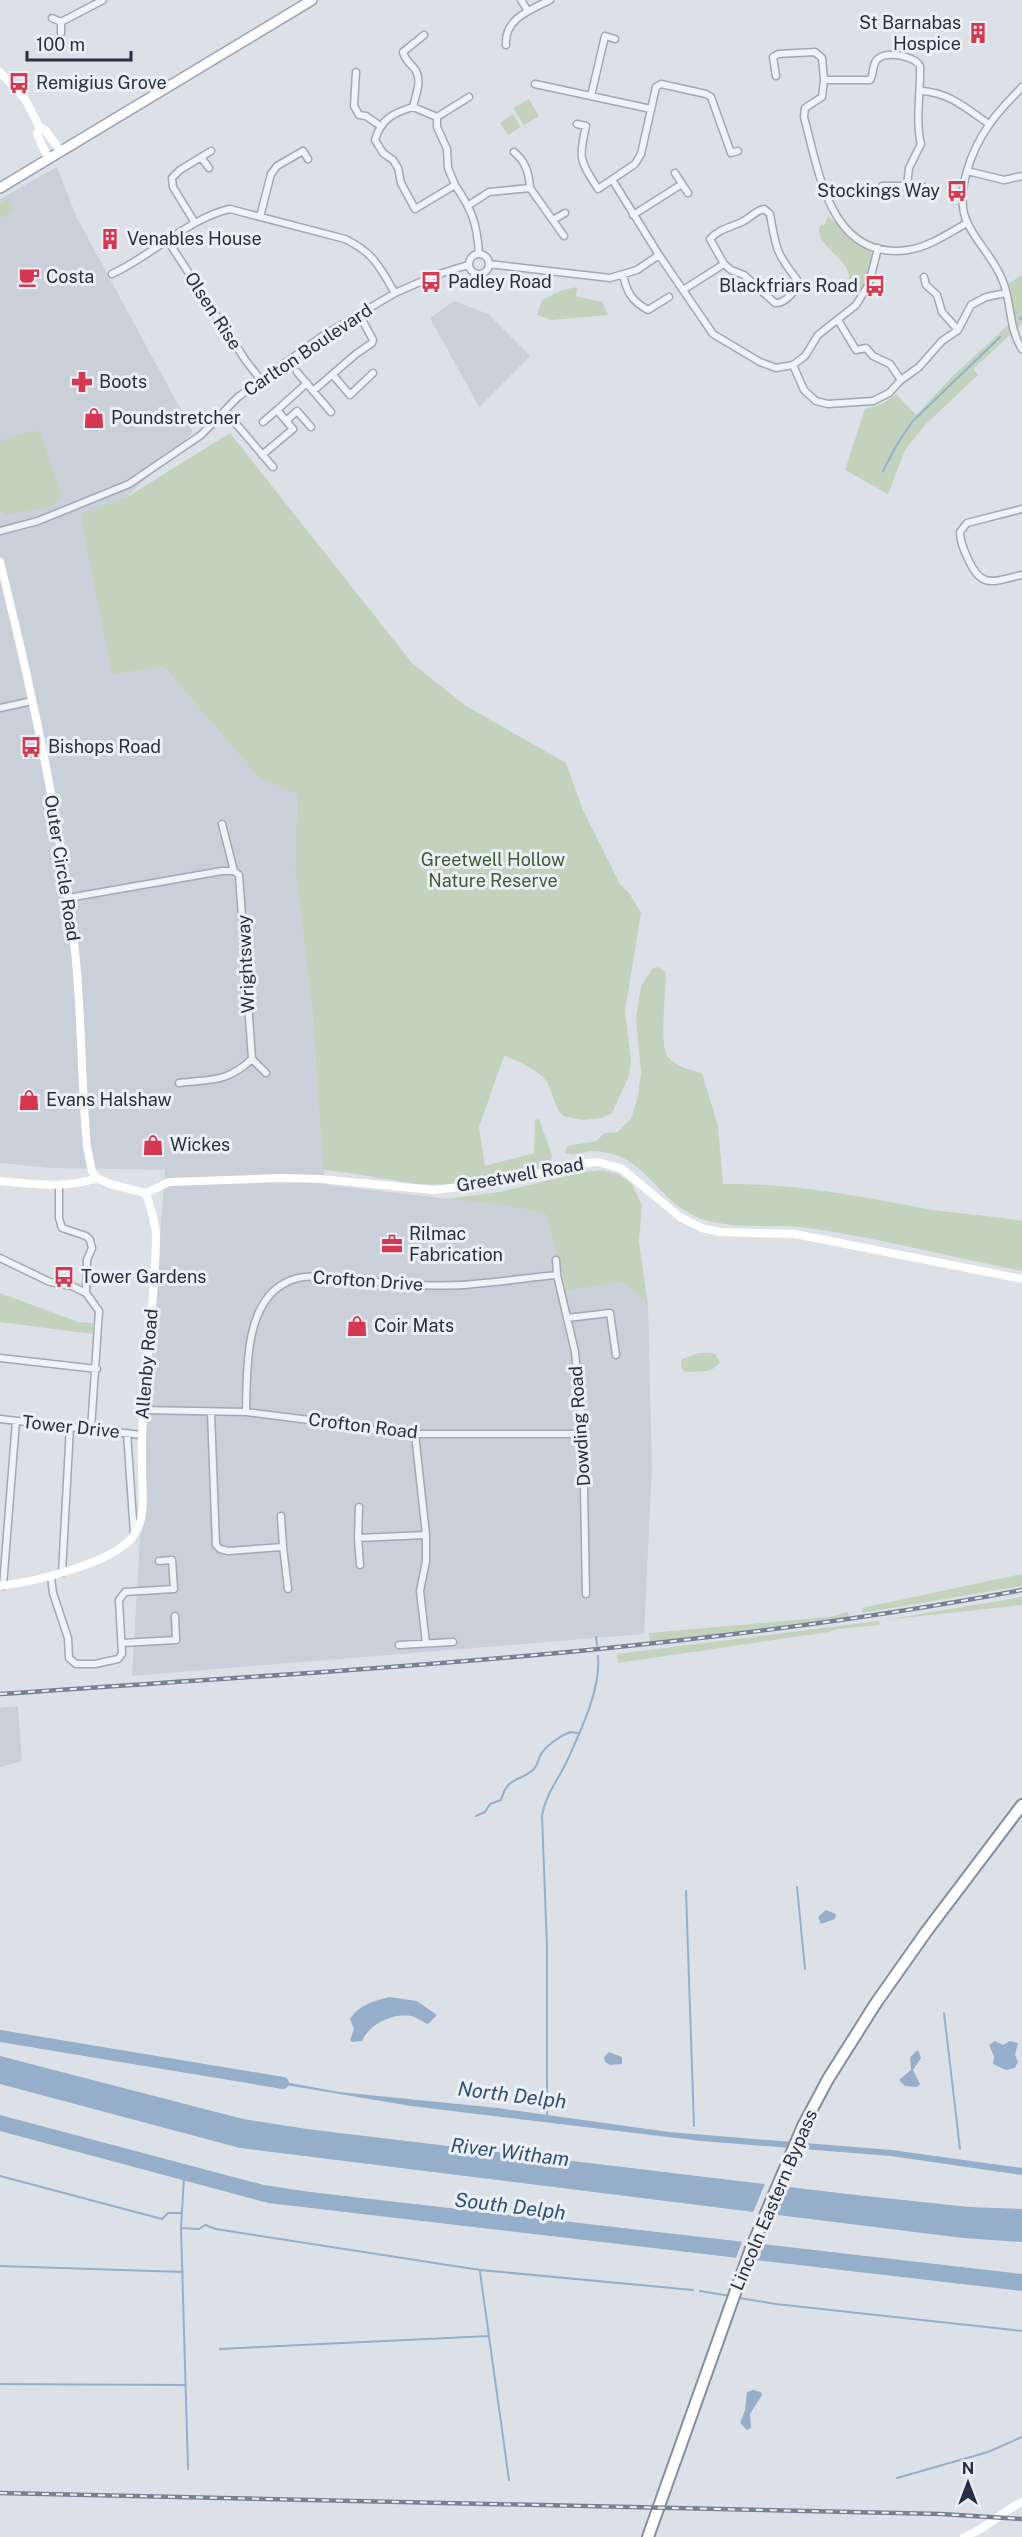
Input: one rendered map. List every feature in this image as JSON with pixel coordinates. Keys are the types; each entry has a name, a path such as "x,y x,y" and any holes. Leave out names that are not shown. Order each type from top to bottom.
{"highway":[{"name":"Lincoln Eastern Bypass","path":"648,2537 722,2326 781,2174 828,2079 876,2003 922,1938 1022,1805"}],"main road":[{"path":"0,188 312,0"},
{"path":"0,72 26,99 40,128 45,130 60,150"},
{"path":"40,128 37,134 48,158"},
{"name":"Outer Circle Road","path":"0,562 51,790 77,973 87,1148 92,1171 97,1178"},
{"name":"Greetwell Road","path":"146,1193 169,1182 281,1178 321,1179 422,1190 442,1189 504,1182 577,1164 608,1163 627,1173 680,1217 719,1232 795,1234 1022,1279"},
{"path":"0,1181 59,1185 78,1184 97,1178 110,1184 146,1193"},
{"name":"Allenby Road","path":"134,1535 142,1518 142,1410 151,1328 156,1237 146,1193"},
{"path":"2,1586 62,1573 118,1550 134,1535"},
{"path":"964,2537 983,2529 1001,2514 1022,2502"}],"street":[{"path":"61,22 103,0"},
{"path":"521,0 528,11"},
{"path":"506,45 505,34 510,23 550,0"},
{"path":"52,18 61,22"},
{"path":"61,22 61,33"},
{"path":"413,106 420,81 417,72 403,51 424,35"},
{"path":"591,96 605,36 615,39"},
{"path":"776,76 773,57 778,54 815,52 822,58 824,80 822,97 805,108 804,117 826,197 833,213 860,241 878,248 911,249 967,223"},
{"path":"824,80 866,81 872,77 878,58 886,55 917,60 920,66 918,134 921,144 909,168 907,186"},
{"path":"356,72 354,106 359,115 366,116 379,125"},
{"path":"535,84 651,109"},
{"path":"591,193 613,181 635,164 641,154 656,87 661,84 711,97 732,153 738,152"},
{"path":"1022,87 989,124 967,171 963,211 967,223 1002,278 1014,332 1022,349"},
{"path":"921,92 937,92 950,96 989,124"},
{"path":"437,117 469,97"},
{"path":"437,117 413,106 397,112 379,125 375,140 383,153 393,160 398,168 400,183 415,209 454,185"},
{"path":"437,117 440,137 447,149 448,168 454,185 469,205 475,219 478,254"},
{"path":"577,124 586,126 580,152 581,161 598,189"},
{"path":"195,223 173,187 172,178 180,170 211,151"},
{"path":"260,217 271,174 277,166 303,151 308,159"},
{"path":"514,152 522,159 529,174 530,188 564,236"},
{"path":"522,159 530,153"},
{"path":"201,157 209,168"},
{"path":"967,171 1004,180 1022,176"},
{"path":"675,173 688,193"},
{"path":"613,181 659,255 713,334 760,362 776,368 793,365 805,356 819,335 856,305 869,284 878,248"},
{"path":"633,215 682,184"},
{"path":"882,186 922,186"},
{"path":"469,205 489,192 530,188"},
{"path":"112,274 136,263 213,212 230,209 345,239 363,248 376,261 395,293"},
{"path":"764,209 770,214 776,248 782,261 798,281 798,285 784,301 775,303 744,275 731,270 724,264 710,239 726,227 744,221 757,211 764,209"},
{"path":"553,220 565,213"},
{"name":"Olsen Rise","path":"168,242 241,355 261,380"},
{"path":"468,266 470,258 478,254 486,257 489,264"},
{"name":"Carlton Boulevard","path":"0,531 38,521 129,484 201,435 261,380 324,335 395,293 436,275 468,266 472,272 479,274 486,271 489,264 569,272 600,279 636,270 659,255"},
{"path":"682,290 724,264"},
{"path":"622,275 627,293 635,303 648,310 669,297"},
{"path":"924,277 926,285 938,295 942,312 958,330"},
{"path":"793,365 804,390 816,401 828,404 873,401 889,393 901,380 920,367 942,341 958,330 971,305 986,297 1005,293"},
{"path":"313,391 373,342 359,314"},
{"path":"838,320 856,350 866,348 873,356 890,364 901,380"},
{"path":"297,372 331,412"},
{"path":"333,375 350,395 374,373"},
{"path":"263,422 306,383"},
{"path":"262,455 292,429 277,410"},
{"path":"225,411 273,467"},
{"path":"286,421 297,411 311,427"},
{"path":"1022,509 967,523 960,532 960,539 975,575 983,580 994,581 1022,575"},
{"path":"0,708 32,701"},
{"name":"Wrightsway","path":"222,824 234,871 241,881 252,1059"},
{"path":"68,898 234,871"},
{"path":"179,1083 225,1078 252,1059 266,1073"},
{"path":"59,1185 59,1218 62,1227 86,1236 90,1240 92,1248 87,1260 86,1293"},
{"path":"0,1258 50,1282 72,1286 86,1293 99,1311 97,1369 91,1429"},
{"name":"Dowding Road","path":"556,1260 557,1275 575,1352 584,1434 586,1594"},
{"name":"Crofton Drive","path":"246,1412 248,1357 255,1318 268,1298 284,1283 303,1277 322,1277 395,1284 472,1284 557,1275"},
{"path":"567,1318 610,1313 616,1355"},
{"path":"0,1358 97,1369"},
{"name":"Crofton Road","path":"142,1410 246,1412 317,1420 361,1429 415,1434 584,1434"},
{"path":"211,1412 216,1545 228,1551 283,1547"},
{"name":"Tower Drive","path":"0,1419 141,1435"},
{"path":"2,1586 16,1421"},
{"path":"62,1573 70,1427"},
{"path":"127,1433 134,1535"},
{"path":"415,1434 426,1535 426,1561 420,1591 426,1643"},
{"path":"359,1507 360,1565"},
{"path":"280,1516 288,1589"},
{"path":"358,1538 426,1535"},
{"path":"51,1577 53,1593 68,1638 69,1658 76,1664 111,1661 118,1659 122,1654 118,1600 121,1595 125,1592 174,1589 172,1560 159,1561"},
{"path":"122,1643 176,1640 175,1616"},
{"path":"399,1645 453,1642"}],"shaded area":[{"path":"57,167 77,218 193,432 127,497 80,516 116,673 164,667 259,778 297,794 295,868 312,1008 323,1171 327,1185 503,1205 546,1214 566,1291 623,1282 648,1305 652,1467 644,1634 132,1676 147,1417 165,1170 52,1168 0,1163 0,199"},
{"path":"454,301 488,314 530,356 479,407 430,318"},
{"path":"18,1706 22,1761 0,1767 0,1708"}],"green space":[{"path":"529,99 539,116 524,125 513,108"},
{"path":"513,114 521,127 508,135 500,123"},
{"path":"9,199 14,211 0,218 0,204"},
{"path":"828,216 848,235 867,247 872,254 867,278 861,292 856,292 846,267 820,236 821,224 824,226"},
{"path":"1022,275 1022,324 1014,331 1006,285"},
{"path":"577,287 576,296 602,302 608,315 552,320 537,315 542,300 562,290"},
{"path":"1009,324 1011,334 973,369 978,375 926,424 905,450 888,494 845,470 865,409 882,404 896,394 916,415 954,375"},
{"path":"34,430 41,435 62,496 54,506 7,515 0,511 0,441"},
{"name":"Greetwell Hollow Nature Reserve","path":"230,433 412,663 466,706 566,763 582,808 620,884 629,893 641,913 625,1011 631,1062 629,1076 612,1113 602,1118 583,1120 563,1116 544,1078 528,1066 504,1056 479,1127 485,1166 534,1153 535,1120 539,1119 552,1155 551,1161 545,1168 447,1185 418,1184 323,1171 312,1008 295,868 297,794 259,778 164,667 112,674 80,515 127,497"},
{"path":"658,967 666,972 663,1031 665,1051 675,1063 702,1073 718,1126 723,1184 798,1188 934,1210 1022,1221 1022,1271 816,1229 716,1223 702,1219 678,1206 643,1172 623,1158 596,1151 565,1153 567,1146 596,1141 605,1133 617,1132 631,1119 638,1096 641,1072 636,1019 641,986 652,969"},
{"path":"602,1170 618,1174 632,1184 642,1205 639,1242 648,1305 623,1282 566,1291 546,1214 503,1205 446,1199 500,1192"},
{"path":"0,1293 78,1322 93,1323 93,1334 0,1322"},
{"path":"699,1353 714,1353 720,1362 709,1370 684,1372 681,1366 682,1359"},
{"path":"1022,1574 1022,1586 862,1613 862,1608"},
{"path":"1022,1597 1022,1605 884,1620"},
{"path":"848,1612 849,1617 650,1642 649,1633 829,1617"},
{"path":"879,1621 880,1625 836,1629 829,1632 618,1663 617,1654"}],"water":[{"path":"826,1910 836,1914 835,1919 821,1924 818,1917"},
{"path":"389,1997 417,2001 437,2015 428,2024 411,2016 389,2018 370,2030 362,2041 352,2042 350,2040 354,2029 350,2019 354,2014 367,2004"},
{"path":"995,2041 1003,2045 1010,2041 1018,2043 1015,2055 1018,2062 1015,2068 1006,2070 993,2064 994,2056 989,2045"},
{"path":"918,2050 921,2058 913,2070 920,2084 917,2087 905,2086 899,2080 911,2070 910,2057"},
{"path":"609,2052 622,2057 622,2064 610,2065 605,2062 604,2057"},
{"path":"0,2056 243,2119 307,2129 847,2194 969,2207 1022,2209 1022,2242 963,2238 240,2148 0,2084"},
{"path":"269,2079 339,2092 498,2108 669,2132 892,2150 1022,2168 1022,2175 891,2156 701,2141 411,2106 268,2082"},
{"path":"0,2115 264,2185 1022,2274 1022,2291 268,2203 0,2131"},
{"path":"753,2390 761,2392 762,2395 750,2414 751,2428 747,2430 740,2423 745,2410 747,2392"}],"pier":[{"path":"766,2181 785,2183 771,2217 752,2215"},
{"path":"743,2239 761,2241 753,2263 735,2261"}],"waterway":[{"path":"883,471 912,422 1000,337"},
{"path":"596,1637 597,1645"},
{"path":"547,2117 547,1948 542,1815 546,1800 567,1761 589,1709 596,1682 598,1656"},
{"path":"476,1816 485,1812 490,1804 501,1800 511,1783 534,1769 542,1752 553,1742 570,1732 578,1733"},
{"path":"797,1887 805,1969"},
{"path":"686,1891 694,2126"},
{"path":"944,2013 960,2149"},
{"name":"North Delph","path":"0,2036 283,2083"},
{"path":"0,2176 162,2219 168,2213 181,2213"},
{"path":"184,2178 181,2228 188,2469"},
{"path":"181,2228 199,2229 205,2225 216,2229 480,2270 693,2290"},
{"path":"0,2266 183,2272"},
{"path":"480,2272 509,2480"},
{"path":"700,2291 730,2296"},
{"path":"739,2298 1022,2331"},
{"path":"220,2349 489,2336"},
{"path":"0,2384 186,2385"},
{"path":"897,2478 988,2452 1022,2437"}],"railway":[{"path":"0,1694 384,1667 640,1645 895,1612 1022,1590"},
{"path":"0,2493 941,2514 1022,2519"}],"place":[{"name":"St Barnabas Hospice","path":"978,33"},
{"name":"Remigius Grove","path":"19,83"},
{"name":"Stockings Way","path":"957,191"},
{"name":"Venables House","path":"110,239"},
{"name":"Costa","path":"29,277"},
{"name":"Padley Road","path":"431,282"},
{"name":"Blackfriars Road","path":"875,286"},
{"name":"Boots","path":"82,382"},
{"name":"Poundstretcher","path":"94,418"},
{"name":"Bishops Road","path":"31,747"},
{"name":"Evans Halshaw","path":"29,1100"},
{"name":"Wickes","path":"153,1145"},
{"name":"Rilmac Fabrication","path":"392,1244"},
{"name":"Tower Gardens","path":"64,1277"},
{"name":"Coir Mats","path":"357,1326"}],"water label":[{"name":"River Witham","path":"510,2152"},
{"name":"South Delph","path":"510,2206"}]}
